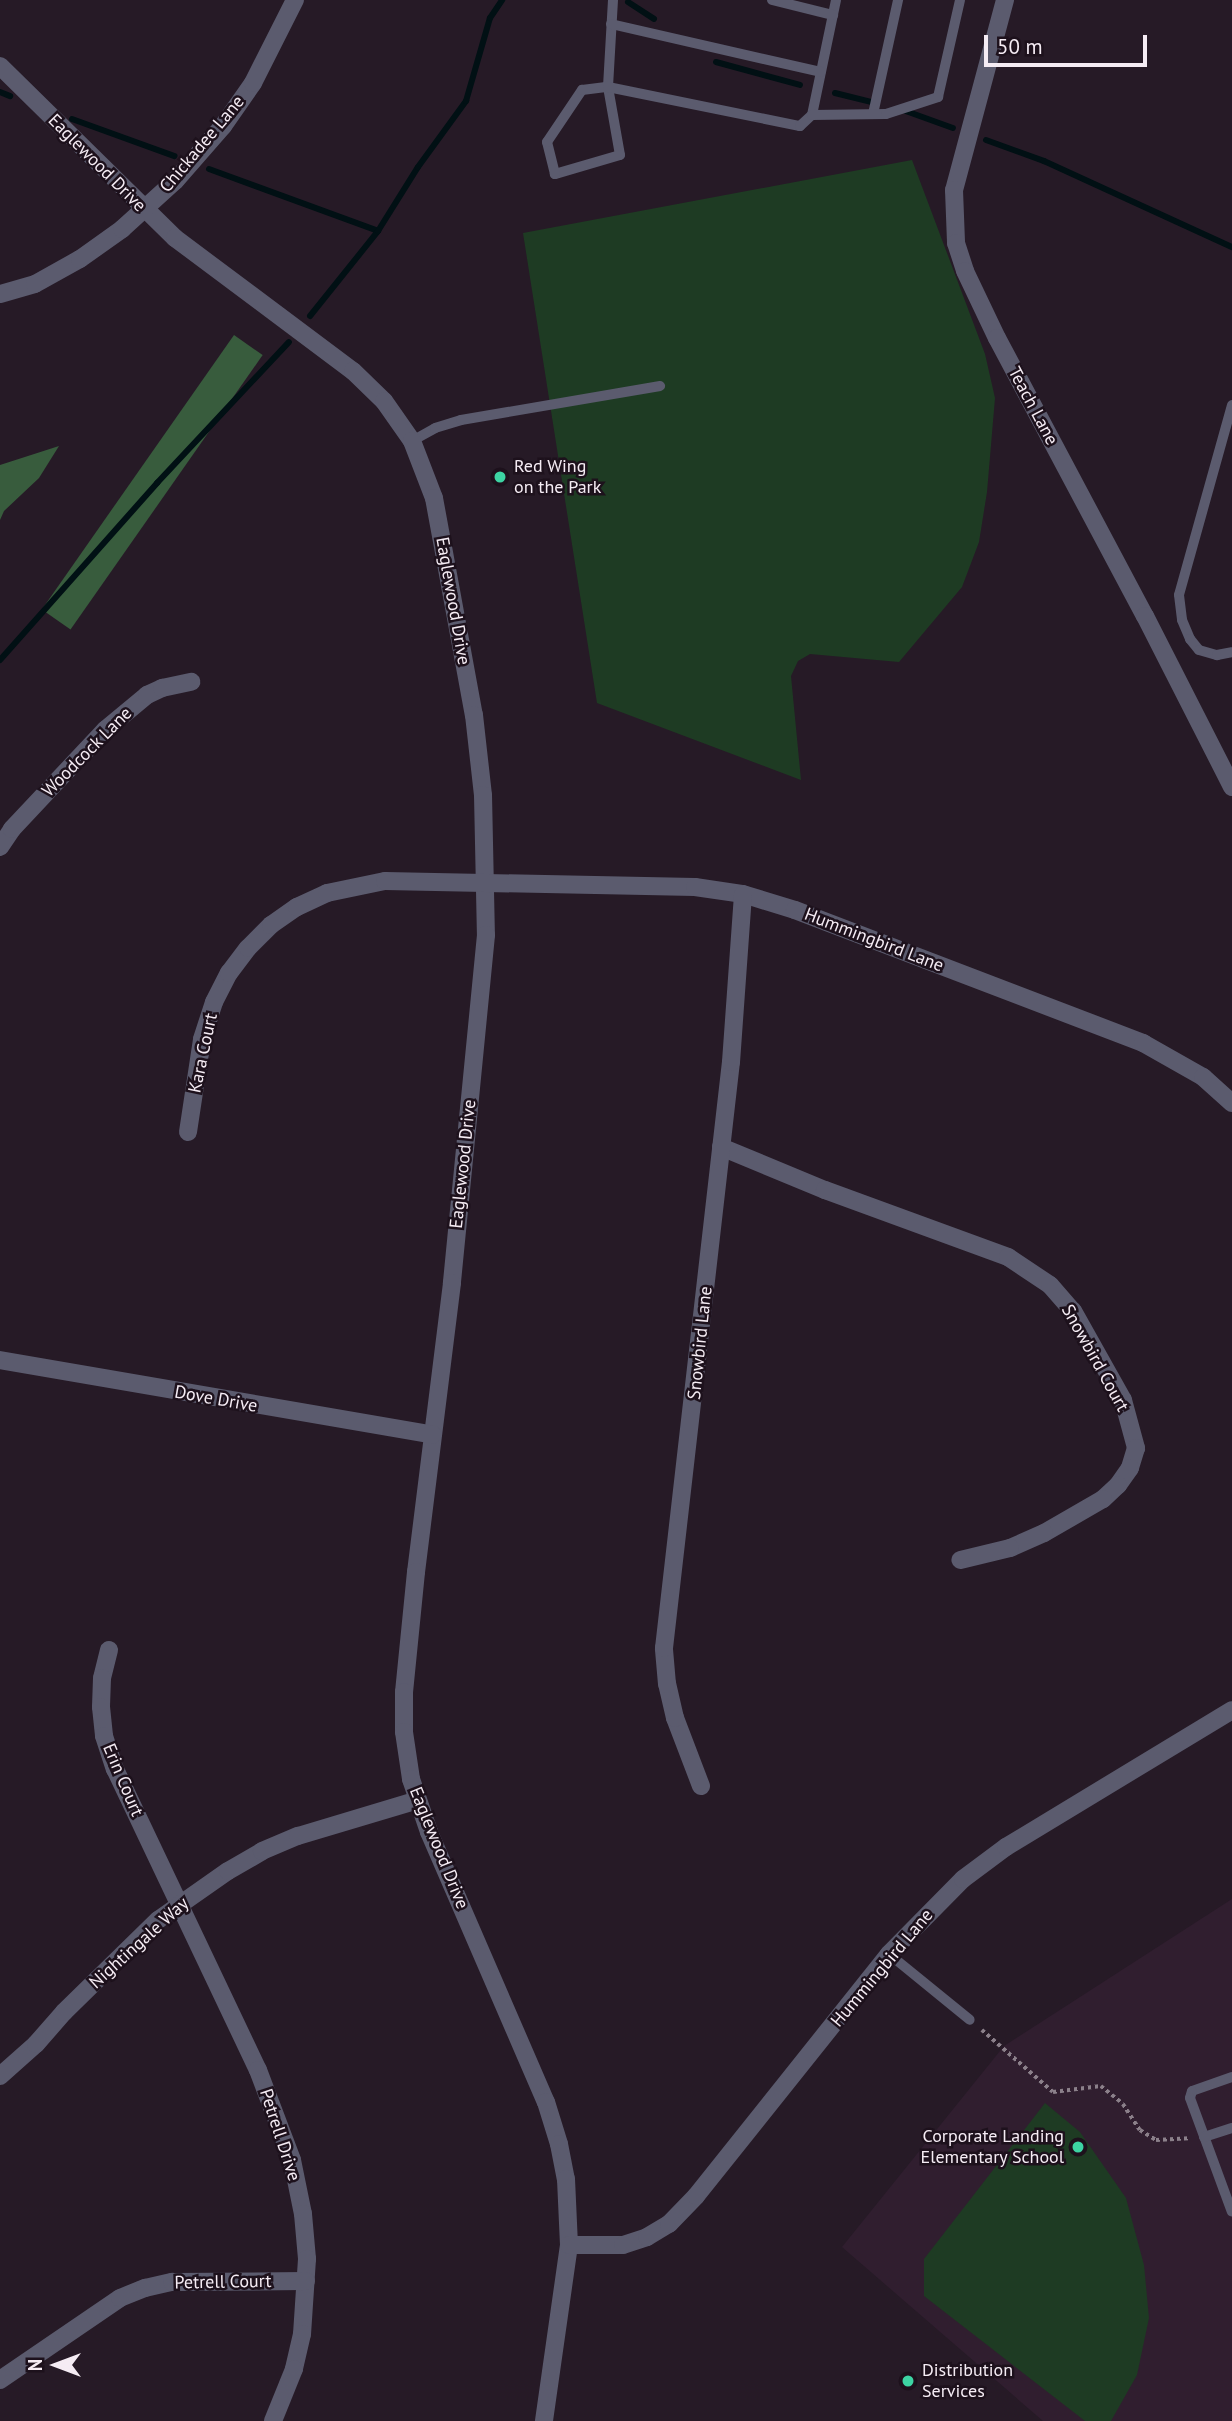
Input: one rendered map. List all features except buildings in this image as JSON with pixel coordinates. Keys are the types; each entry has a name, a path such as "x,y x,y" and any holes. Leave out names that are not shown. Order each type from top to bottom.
{"street":[{"name":"Chickadee Lane","path":"0,294 35,284 80,259 144,211 223,126 253,83 295,0"},
{"name":"Teach Lane","path":"1005,0 954,190 956,243 965,271 997,338 1146,616 1188,705 1232,787"},
{"name":"Eaglewood Drive","path":"0,66 144,211 175,238 353,371 384,401 412,441 434,498 450,574 477,742 487,883 486,935 452,1283 404,1692 404,1732 418,1800 546,2102 566,2179 569,2245 544,2421"},
{"name":"Woodcock Lane","path":"0,848 12,829 105,730 146,695 162,688 191,682"},
{"name":"Kara Court","path":"188,1132 202,1039 214,1002 229,974 271,925 307,902 359,884 385,881 487,883"},
{"name":"Hummingbird Lane","path":"487,883 695,887 743,894 795,909 1143,1043 1203,1077 1232,1103"},
{"name":"Snowbird Lane","path":"701,1786 675,1718 667,1684 664,1648 721,1147 743,894"},
{"name":"Snowbird Court","path":"721,1147 825,1190 1008,1257 1050,1285 1073,1311 1123,1400 1136,1448 1130,1468 1118,1485 1103,1499 1044,1533 1010,1548 960,1560"},
{"name":"Dove Drive","path":"0,1360 433,1434"},
{"name":"Erin Court","path":"109,1650 102,1678 104,1736 115,1769 180,1903"},
{"name":"Hummingbird Lane","path":"569,2245 623,2245 647,2237 669,2224 696,2196 889,1954 963,1879 1006,1847 1232,1710"},
{"name":"Nightingale Way","path":"0,2076 180,1903 262,1851 298,1836 418,1800"},
{"name":"Petrell Drive","path":"180,1903 258,2070 292,2160 303,2214 306,2281 302,2334 294,2369 273,2421"},
{"name":"Petrell Court","path":"0,2380 120,2298 145,2288 172,2282 306,2281"}],"lane":[{"path":"613,0 608,87 620,155 555,174 547,142 582,90 608,87 800,126 812,114 836,0"},
{"path":"772,0 833,15"},
{"path":"873,114 898,0"},
{"path":"812,114 886,114 938,97 960,0"},
{"path":"611,24 821,72"},
{"path":"412,441 435,428 461,420 660,386"},
{"path":"1232,405 1180,595 1182,620 1199,650 1217,655 1232,652"},
{"path":"889,1954 970,2020"},
{"path":"1232,2077 1192,2091 1190,2098 1232,2213"},
{"path":"1203,2133 1232,2128"}],"path":[{"path":"970,2020 1053,2092 1101,2086 1124,2104 1140,2130 1156,2140 1186,2139 1203,2133"}],"shaded area":[{"name":"Corporate Landing Elementary School","path":"1232,1899 1232,2421 1043,2421 842,2247 1004,2046"}],"green space":[{"path":"912,160 985,354 995,398 987,492 979,542 962,587 899,662 810,654 798,661 791,676 801,780 597,703 523,233"},
{"path":"234,335 263,355 71,629 42,609"},
{"path":"59,446 39,478 4,511 0,520 0,465"},
{"path":"1045,2103 1080,2132 1126,2198 1144,2265 1149,2318 1137,2375 1111,2421 1085,2421 924,2296 924,2259"}],"waterway":[{"path":"310,316 378,231 418,167 466,101 490,18 502,0"},
{"path":"628,2 654,19"},
{"path":"716,62 800,85"},
{"path":"0,92 10,96"},
{"path":"835,93 872,102"},
{"path":"903,110 953,128"},
{"path":"72,119 174,156"},
{"path":"986,140 1044,161 1232,247"},
{"path":"209,169 378,231"},
{"path":"0,660 157,483 289,342"}],"place":[{"name":"Red Wing on the Park","path":"500,477"},
{"name":"Corporate Landing Elementary School","path":"1078,2147"},
{"name":"Distribution Services","path":"908,2381"}]}
